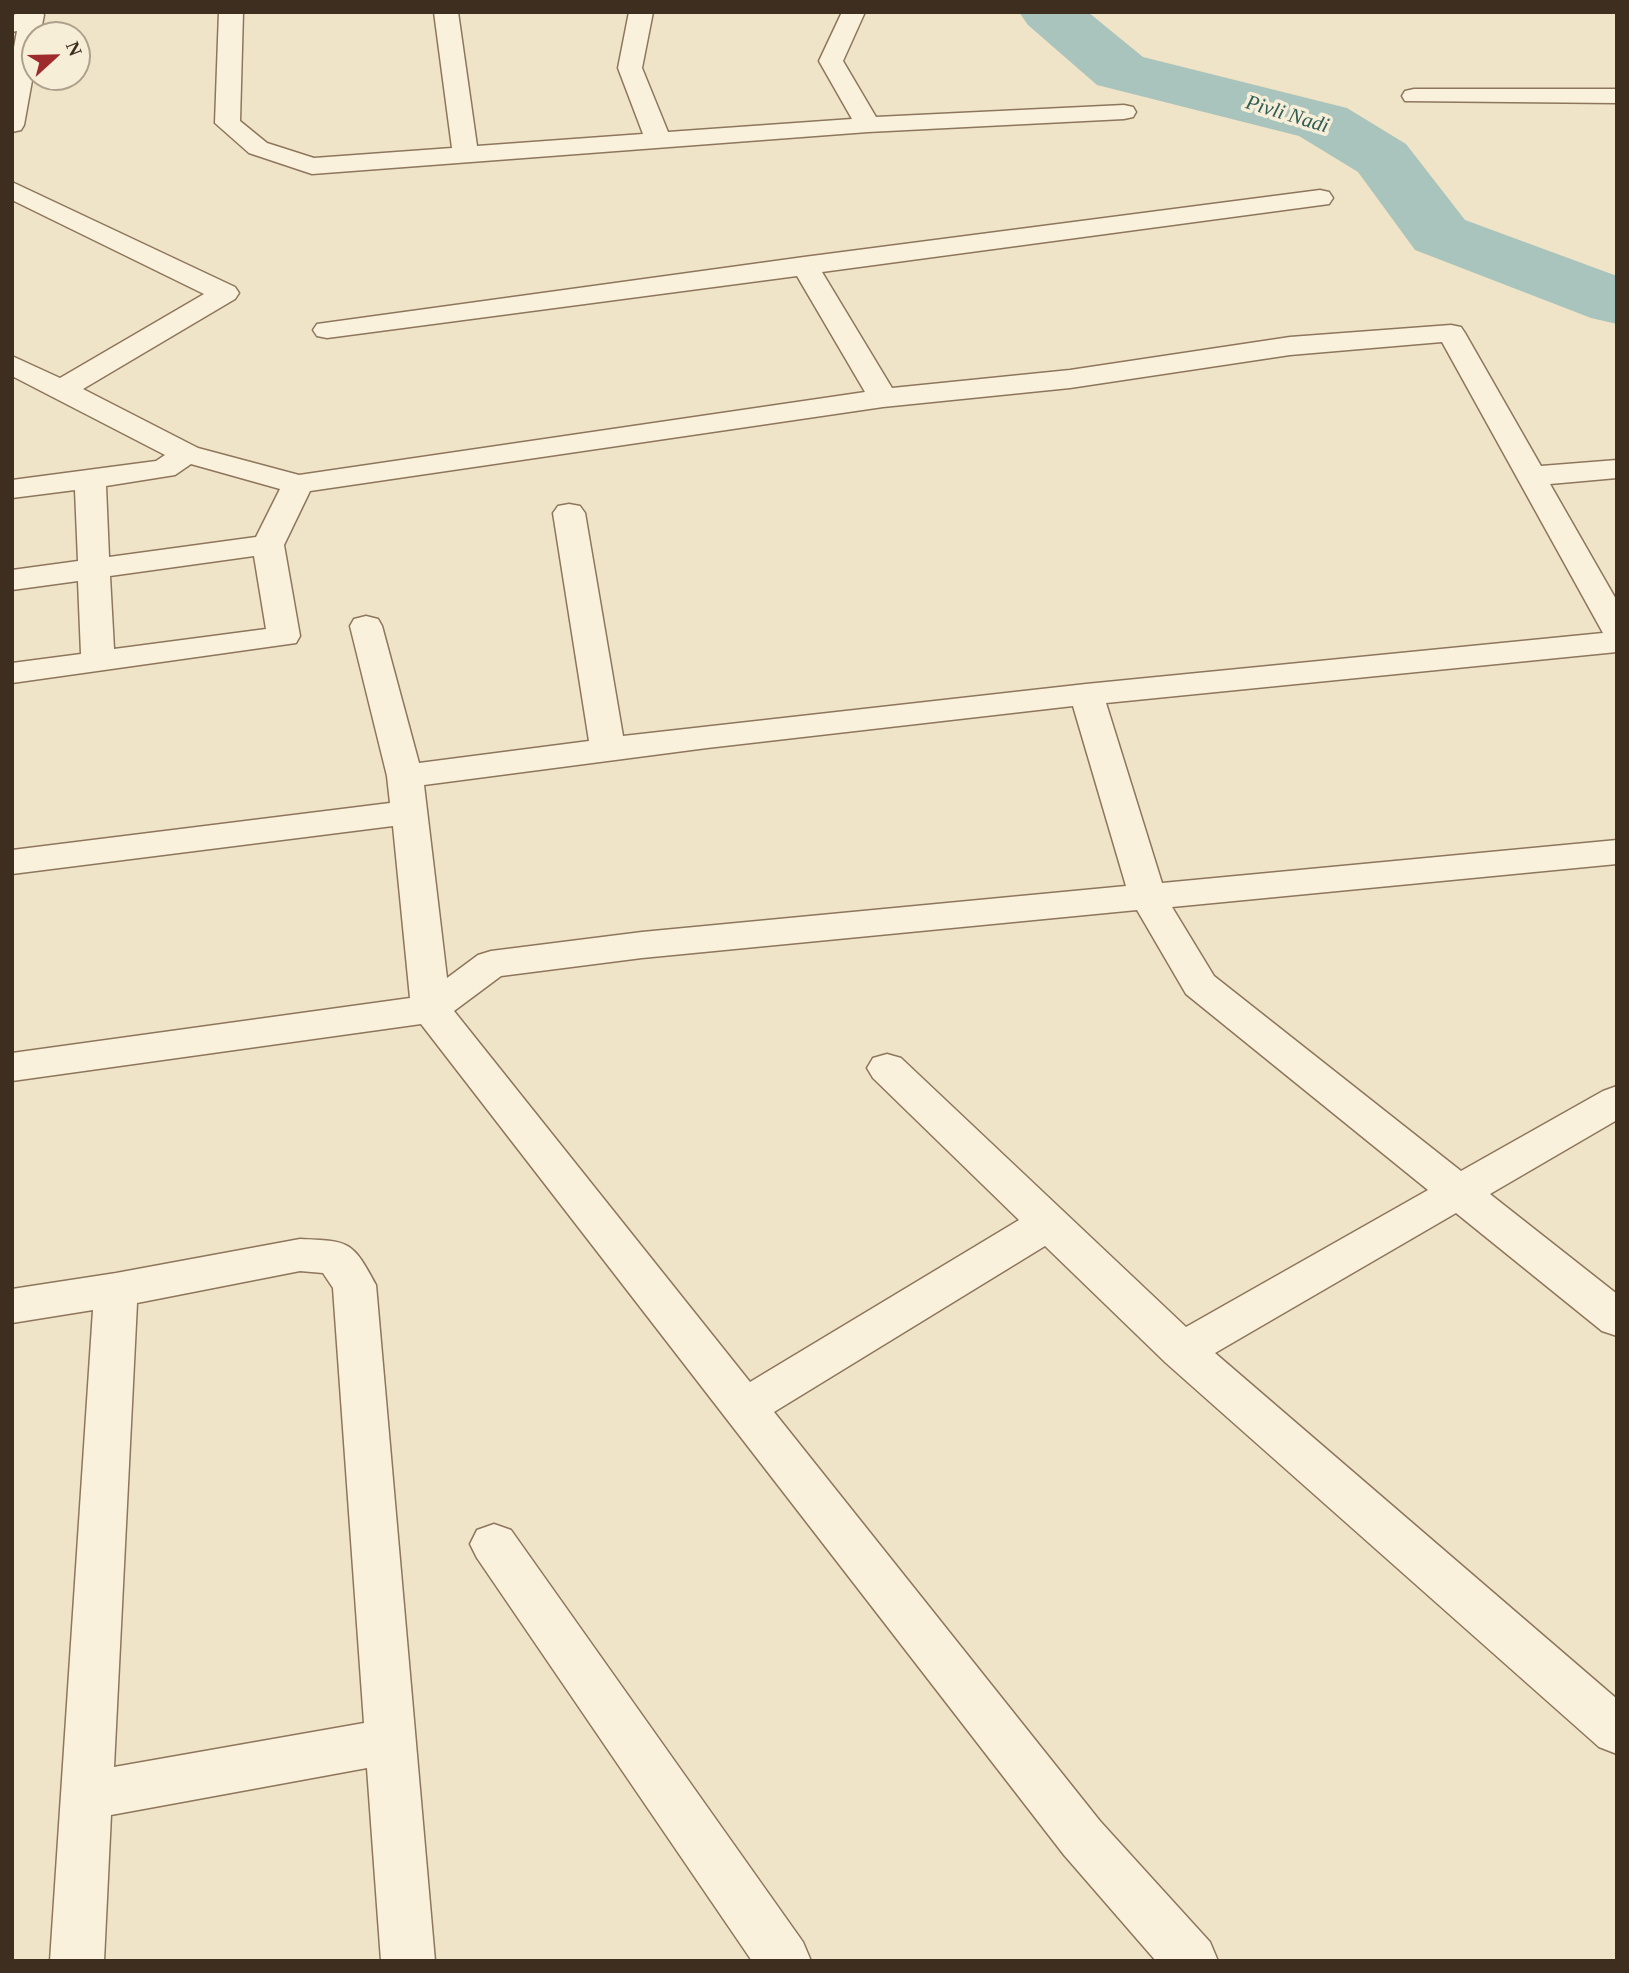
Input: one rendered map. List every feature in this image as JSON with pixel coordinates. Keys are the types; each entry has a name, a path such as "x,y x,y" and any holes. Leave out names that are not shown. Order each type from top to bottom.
{"street":[{"path":"231,12 227,123 258,148 312,166 868,125 1124,112"},
{"path":"446,12 465,154"},
{"path":"642,12 630,68 658,139"},
{"path":"854,12 831,61 868,125"},
{"path":"12,125 28,17"},
{"path":"1414,96 1617,96"},
{"path":"12,190 225,293 61,390"},
{"path":"327,330 1320,198"},
{"path":"804,265 883,398"},
{"path":"12,365 187,454 298,484 883,398 1070,379 1290,346 1451,333 1617,630"},
{"path":"12,489 164,469 187,454"},
{"path":"1531,476 1617,469"},
{"path":"90,479 98,661"},
{"path":"12,673 284,636 268,545 298,484"},
{"path":"569,513 608,748"},
{"path":"12,580 268,545"},
{"path":"366,626 405,776 431,1009 1082,1838 1191,1961"},
{"path":"405,776 608,748 1241,677 1617,642"},
{"path":"1086,695 1148,897 1200,985 1617,1319"},
{"path":"12,862 409,812"},
{"path":"12,1067 431,1009 491,964 655,944 1617,852"},
{"path":"887,1068 1182,1351 1617,1731"},
{"path":"1182,1351 1617,1101"},
{"path":"743,1409 1049,1223"},
{"path":"12,1306 116,1290 300,1255 335,1257 354,1285 408,1961"},
{"path":"77,1961 116,1290"},
{"path":"494,1544 784,1961"},
{"path":"86,1796 390,1741"}],"waterway":[{"name":"Pivli Nadi","path":"1050,12 1120,71 1323,122 1382,158 1440,235 1617,302"}]}
